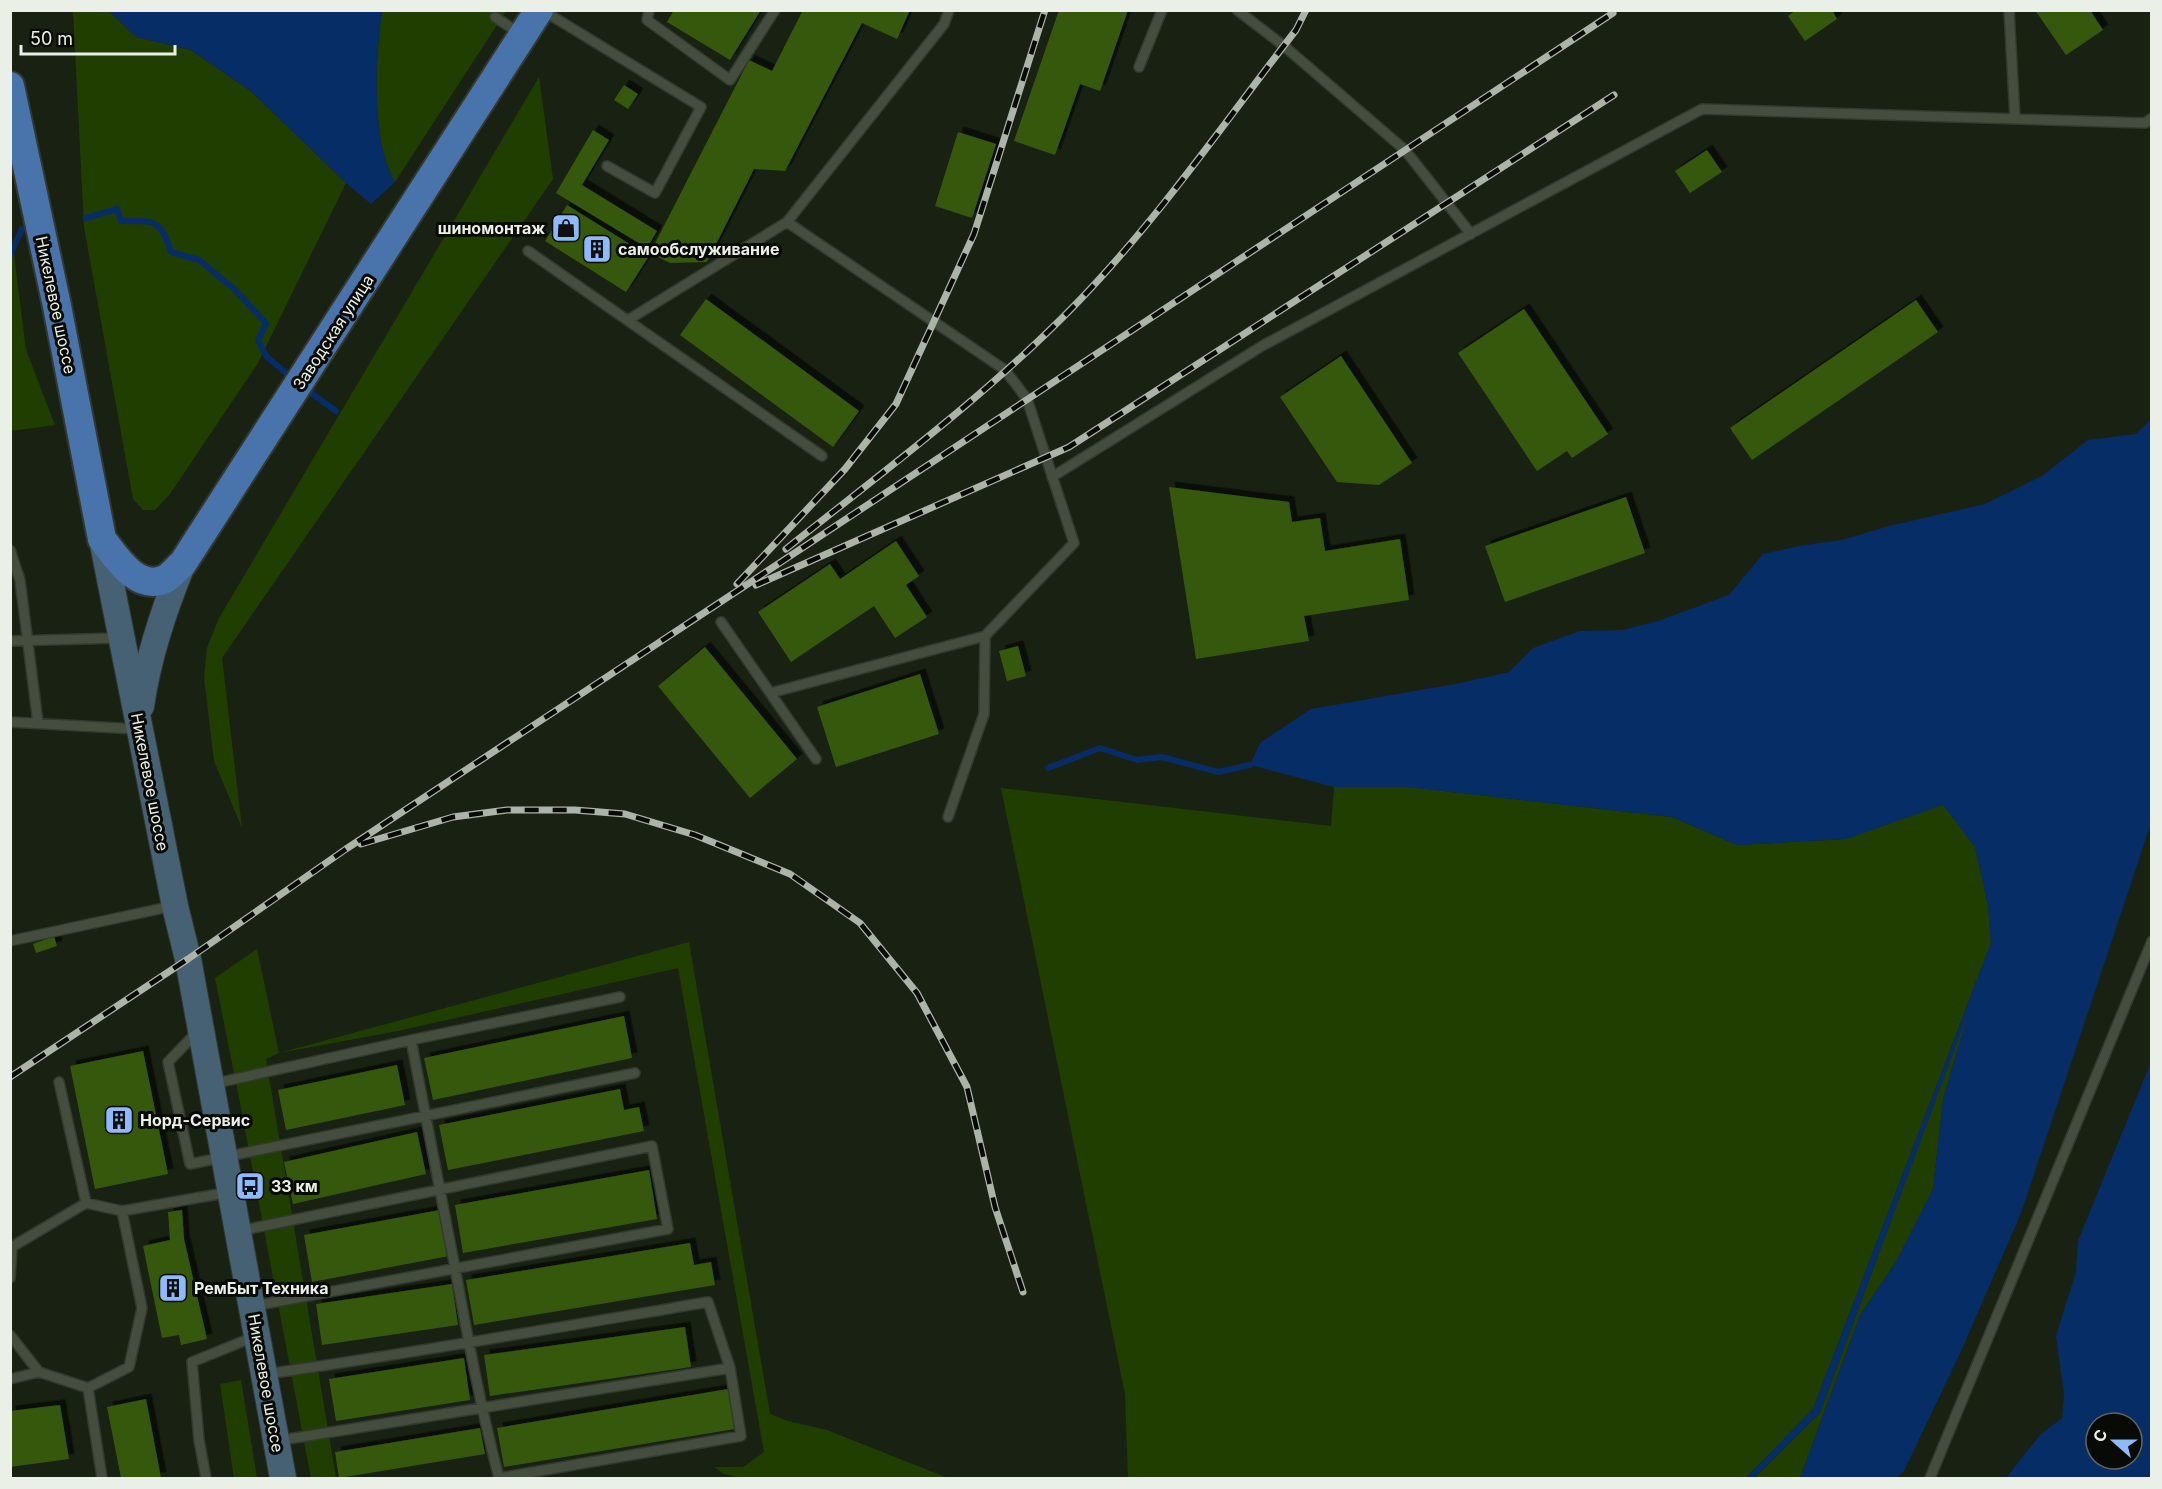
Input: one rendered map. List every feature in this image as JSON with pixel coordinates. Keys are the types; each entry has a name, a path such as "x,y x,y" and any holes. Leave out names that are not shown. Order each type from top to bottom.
{"main road":[{"name":"Заводская улица","path":"102,539 133,576 150,582 165,579 183,563 541,10"},
{"name":"Никелевое шоссе","path":"10,86 57,306 138,726 188,959 284,1479"},
{"path":"138,726 146,676 153,650 183,563"}],"lane":[{"path":"541,10 701,107 656,193 607,166"},
{"path":"649,10 647,20 730,80 775,10"},
{"path":"628,320 787,222 944,24 949,10"},
{"path":"1140,67 1162,10"},
{"path":"1238,10 1284,46 1405,150 1471,234"},
{"path":"2009,10 2015,119"},
{"path":"495,16 524,36"},
{"path":"1052,477 1262,346 1702,109 2145,123 2151,118"},
{"path":"770,693 986,636 1074,543 1027,399 1005,370 787,222"},
{"path":"528,251 822,456"},
{"path":"10,550 20,580 38,723"},
{"path":"721,622 816,759"},
{"path":"948,817 984,714 986,636"},
{"path":"10,641 121,638"},
{"path":"10,722 138,726"},
{"path":"10,941 175,906"},
{"path":"1930,1479 2151,941"},
{"path":"210,1084 620,997"},
{"path":"201,1027 168,1062 190,1164 635,1073"},
{"path":"265,1374 468,1342 708,1302 730,1368 741,1436 499,1478 481,1408 468,1342 411,1040"},
{"path":"59,1082 86,1203"},
{"path":"237,1232 652,1146 668,1229 252,1306"},
{"path":"10,1278 11,1247 86,1203 122,1211 230,1192"},
{"path":"10,1378 39,1372 88,1388 129,1367 142,1308 122,1211"},
{"path":"10,1335 39,1372"},
{"path":"206,1479 199,1440 192,1362 258,1335"},
{"path":"278,1446 288,1439 730,1368"},
{"path":"88,1388 102,1479"}],"green space":[{"path":"73,11 109,11 136,37 191,50 252,92 346,183 258,363 170,494 155,510 143,510 133,499 84,227"},
{"path":"382,11 506,11 395,182 387,165 378,123 377,75"},
{"path":"539,77 553,179 222,658 242,828 214,761 204,677 207,648 219,618"},
{"path":"10,222 26,350 55,425 11,431"},
{"path":"1334,787 1408,787 1672,817 1737,845 1846,839 1943,804 1975,846 1988,905 1991,943 1813,1409 1746,1478 1128,1478 1125,1394 1001,788 1331,826"},
{"path":"689,942 770,1414 788,1421 827,1430 948,1478 742,1478 724,1474 714,1467 743,1467 764,1452 678,968 398,1031 279,1053"},
{"path":"257,949 279,1053 266,1059 336,1478 311,1478 215,978"},
{"path":"1972,1001 1943,1100 1933,1189 1896,1262 1860,1315 1800,1478 1754,1478 1820,1413"},
{"path":"241,1380 257,1478 234,1478 220,1384"}],"water":[{"path":"109,11 382,11 377,75 378,123 387,165 395,182 371,204 346,183 252,92 191,50 136,37"},
{"path":"2151,419 2151,823 2021,1213 1962,1349 1904,1471 1896,1478 1800,1478 1860,1315 1896,1262 1933,1189 1943,1100 1968,1013 1820,1413 1754,1478 1746,1478 1813,1409 1991,943 1988,905 1975,847 1943,805 1846,839 1737,845 1672,817 1408,787 1334,787 1250,765 1260,743 1311,709 1461,683 1509,672 1533,648 1580,631 1622,630 1658,621 1729,595 1763,554 1842,540 1889,526 1985,504 2042,476 2088,440 2136,434"},
{"path":"2151,1062 2151,1478 2006,1478 2040,1435 2062,1418 2064,1395 2056,1336 2076,1272 2078,1241"}],"building":[{"path":"674,10 761,10 730,60 667,22"},
{"path":"803,10 910,10 897,39 862,23 785,171 754,169 707,262 670,263 650,253 749,60 772,71"},
{"path":"1059,10 1128,10 1100,91 1080,84 1055,155 1014,141"},
{"path":"1796,10 1832,10 1837,19 1805,41 1788,16"},
{"path":"2035,10 2090,10 2103,30 2066,55"},
{"path":"624,85 638,94 628,109 614,100"},
{"path":"593,130 609,140 582,185 657,231 647,248 556,193"},
{"path":"958,132 996,144 972,218 935,206"},
{"path":"1707,150 1722,172 1690,193 1675,171"},
{"name":"самообслуживание","path":"567,205 649,256 626,292 545,241"},
{"path":"706,299 859,411 833,447 680,335"},
{"path":"1916,300 1938,332 1752,460 1730,428"},
{"path":"1524,309 1608,434 1572,458 1567,451 1537,471 1458,353"},
{"path":"1341,356 1412,463 1379,485 1337,482 1280,397"},
{"path":"1169,487 1289,502 1292,522 1320,518 1325,551 1400,539 1409,600 1304,616 1309,641 1196,659"},
{"path":"1626,497 1645,553 1505,602 1485,546"},
{"path":"896,541 919,576 906,585 927,617 895,638 874,606 791,662 758,612 830,564 840,579"},
{"path":"1018,646 1026,676 1007,681 999,651"},
{"path":"705,647 797,759 750,798 658,686"},
{"path":"920,674 939,734 836,767 817,707"},
{"path":"54,936 57,946 36,953 33,944"},
{"path":"624,1016 632,1058 433,1100 424,1058"},
{"name":"Норд-Сервис","path":"143,1051 168,1174 95,1189 70,1066"},
{"path":"397,1065 405,1105 286,1130 278,1090"},
{"path":"620,1089 624,1110 639,1107 644,1131 448,1170 439,1125"},
{"path":"417,1132 426,1174 293,1204 284,1162"},
{"path":"649,1170 657,1219 463,1253 455,1205"},
{"name":"РемБыт Техника","path":"182,1210 184,1239 207,1339 181,1345 179,1335 162,1338 143,1246 170,1240 168,1212"},
{"path":"440,1210 449,1256 312,1282 304,1235"},
{"path":"690,1243 694,1265 711,1262 715,1285 474,1325 466,1280"},
{"path":"452,1284 458,1325 322,1345 316,1304"},
{"path":"685,1327 691,1367 490,1396 484,1355"},
{"path":"464,1358 470,1400 336,1421 329,1379"},
{"path":"728,1389 735,1429 504,1467 497,1428"},
{"path":"146,1399 161,1478 121,1478 107,1407"},
{"path":"60,1405 69,1459 10,1467 10,1411"},
{"path":"480,1428 485,1454 339,1478 335,1452"}],"waterway":[{"path":"86,218 117,209 121,221 149,222 159,227 171,252 199,260 234,289 266,323 258,341 267,357 292,378"},
{"path":"10,255 22,229"},
{"path":"304,388 336,411"},
{"path":"1048,768 1100,748 1137,760 1162,757 1218,772 1250,765"}],"railway":[{"path":"737,584 845,469 896,404 974,234 1045,10"},
{"path":"786,549 970,402 1074,306 1162,206 1296,30 1306,10"},
{"path":"10,1077 188,959 346,849 1613,13"},
{"path":"756,585 1069,447 1614,95"},
{"path":"361,844 453,817 507,810 575,810 625,814 695,835 790,874 860,923 917,993 967,1087 995,1207 1023,1292"}],"place":[{"name":"шиномонтаж","path":"566,228"},
{"name":"самообслуживание","path":"597,249"},
{"name":"Норд-Сервис","path":"119,1120"},
{"name":"33 км","path":"250,1186"},
{"name":"РемБыт Техника","path":"173,1288"}]}
